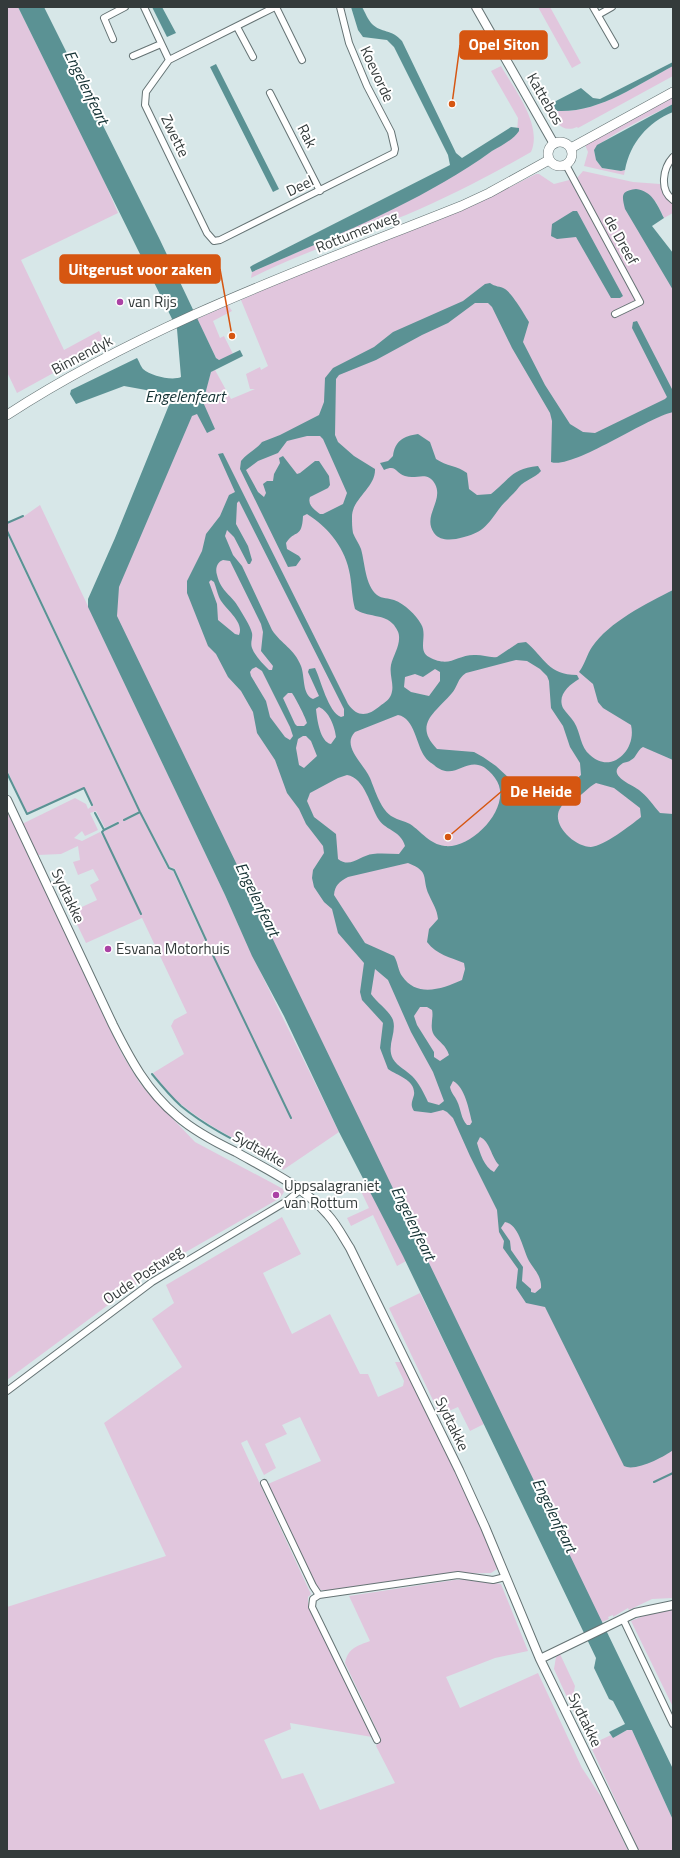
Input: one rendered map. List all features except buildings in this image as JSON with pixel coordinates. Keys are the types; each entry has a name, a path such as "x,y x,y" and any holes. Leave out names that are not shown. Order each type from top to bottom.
{"main road":[{"path":"571,148 673,92"},
{"path":"563,143 571,148 571,159 566,165 558,166 549,160 548,151 554,144 563,143"},
{"name":"Rottumerweg","path":"174,324 256,287 460,206 489,193 549,160"},
{"name":"Binnendyk","path":"7,415 79,371 174,324"}],"street":[{"path":"113,39 104,18 125,7"},
{"path":"144,7 169,60 276,7 302,60"},
{"name":"Koevorde","path":"340,7 349,43 367,86 391,132 396,150"},
{"name":"Kattebos","path":"476,7 554,144"},
{"path":"593,7 615,45"},
{"path":"598,15 612,7"},
{"path":"238,27 253,57"},
{"path":"133,56 161,44"},
{"name":"Zwette","path":"169,60 146,92 145,104 207,233 214,241"},
{"name":"Rak","path":"270,93 320,191"},
{"name":"Deel","path":"214,241 220,240 320,191 394,153 396,150"},
{"path":"673,157 666,166 664,180 666,191 673,200"},
{"name":"de Dreef","path":"566,165 640,302 615,314"},
{"name":"Sydtakke","path":"7,800 129,1058 142,1078 160,1101 195,1130 277,1174 300,1190 329,1216 355,1257 459,1470 485,1527 540,1659 634,1851"},
{"name":"Oude Postweg","path":"7,1391 152,1282 287,1201 300,1190"},
{"path":"264,1483 313,1586 319,1595"},
{"path":"378,1740 312,1607 313,1599 319,1595 458,1575 493,1580 505,1577"},
{"path":"540,1659 583,1637 640,1611 673,1605"},
{"path":"623,1619 673,1724"}],"shaded area":[{"path":"7,7 18,7 103,178 118,213 21,260 64,350 99,331 106,344 17,393 7,372"},
{"path":"538,7 550,7 581,63 572,68"},
{"path":"501,66 519,96 530,119 534,141 531,152 438,201 406,215 309,252 251,278 252,272 321,242 421,193 453,175 517,134 518,118 491,71"},
{"path":"673,66 673,76 578,128 567,129 559,125 548,108 553,106 557,111 573,110 603,103"},
{"path":"673,97 673,104 618,132 594,150 596,160 602,168 621,171 625,170 624,175 584,166 588,152 585,145"},
{"path":"583,171 633,182 660,184 665,196 673,204 673,213 664,218 656,202 627,190 673,268 673,1598 652,1599 629,1610 628,1608 613,1617 613,1615 608,1617 609,1619 602,1622 600,1621 115,615 117,586 190,413 204,407 204,396 211,372 215,370 231,399 255,389 250,389 246,374 260,367 261,370 268,366 241,300 482,201 536,174 539,174 554,184 577,178"},
{"path":"228,305 232,311 213,321 220,338 224,336 233,354 219,360 216,358 197,319"},
{"path":"40,505 252,955 339,1132 283,1170 280,1166 280,1162 230,1136 193,1113 166,1090 153,1073 184,1054 171,1026 174,1020 187,1013 142,918 86,943 71,912 97,900 90,885 99,880 93,869 78,875 73,862 80,860 78,846 61,854 38,855 22,824 75,798 86,804 88,809 93,805 84,787 27,813 7,770 7,534 139,811 124,819 124,821 140,813 168,869 173,871 205,941 207,941 175,869 169,866 141,812 7,529 7,523 23,517","holes":["96,811 105,828 117,822 118,824 103,832 106,841 100,832 82,841 74,838 82,831 85,836 98,830 90,813","209,946 292,1119 290,1118"]},
{"path":"7,811 122,1054 139,1082 195,1142 283,1189 284,1192 280,1198 158,1268 7,1380"},
{"path":"358,1185 368,1185 406,1261 397,1266 373,1215 351,1226 347,1218 369,1208"},
{"path":"282,1217 301,1254 263,1273 292,1334 330,1314 360,1374 368,1374 378,1397 403,1386 404,1381 395,1362 403,1362 493,1554 497,1569 491,1573 447,1574 340,1590 321,1590 316,1585 268,1484 321,1461 300,1417 282,1425 287,1434 265,1444 276,1468 264,1475 247,1440 241,1443 311,1594 308,1597 308,1602 372,1734 372,1737 290,1723 291,1729 264,1740 282,1779 303,1773 320,1810 395,1783 376,1746 381,1739 345,1663 348,1654 354,1648 370,1641 349,1596 454,1580 467,1579 501,1584 528,1651 495,1658 446,1677 460,1708 538,1673 582,1768 606,1804 628,1851 7,1851 7,1607 166,1556 104,1423 182,1367 152,1319 174,1303 166,1285"},
{"path":"420,1293 484,1424 470,1431 458,1407 440,1415 389,1308"},
{"path":"673,1609 673,1707 631,1621 656,1611"},
{"path":"560,1654 575,1686 574,1691 583,1714 578,1721 554,1669 556,1657"},
{"path":"627,1730 632,1730 673,1820 673,1851 639,1851 590,1745 611,1735 613,1738"}],"water":[{"name":"Engelenfeart","path":"18,7 44,7 160,240 216,358 219,360 240,350 243,356 211,372 203,402 215,429 207,433 197,414 192,416 119,587 117,616 673,1769 673,1820 632,1730 627,1730 613,1738 609,1732 625,1724 613,1701 609,1699 594,1668 596,1658 403,1256 339,1132 284,1016 252,956 225,895 88,607 88,599 115,538 169,405 167,400 161,396 146,390 124,386 76,404 70,394 71,390 137,358 143,369 151,374 167,378 181,377 177,329"},
{"path":"152,7 162,7 176,33 167,37"},
{"path":"351,7 362,7 375,27 398,37 402,41 456,153 462,158 511,127 519,128 519,131 507,142 464,170 406,203 345,232 252,272 250,267 253,265 450,165 448,155 394,47 387,40 363,37 358,30"},
{"path":"673,62 673,66 603,103 573,110 557,111 553,106 554,102 581,88 593,98 600,99"},
{"path":"216,64 279,189 273,192 210,67"},
{"path":"673,104 673,112 656,121 636,142 627,160 625,170 621,171 602,168 596,160 594,150 597,145"},
{"path":"636,189 642,190 650,195 664,218 652,226 673,253 673,290 625,209 623,195 627,191"},
{"path":"573,211 577,211 623,296 620,298 611,298 576,237 557,239 551,236 552,224"},
{"path":"490,283 505,289 511,294 518,304 529,322 523,342 545,385 570,424 583,432 595,433 667,397 632,328 633,322 637,321 673,391 673,412 646,423 592,451 575,458 561,462 551,462 552,421 550,413 512,348 492,307 488,303 475,303 448,323 422,335 376,360 339,375 336,379 335,435 338,442 354,456 375,469 372,482 355,505 352,518 353,533 361,549 370,586 377,595 398,602 410,610 416,617 423,628 423,647 425,654 429,657 443,662 469,655 497,657 518,643 526,642 553,669 567,674 577,675 579,679 568,687 563,695 563,708 574,722 582,744 587,752 598,760 606,762 614,761 621,757 630,743 632,734 631,725 603,708 598,702 593,684 579,672 592,647 608,629 629,614 673,590 673,760 643,747 633,759 618,767 617,772 622,779 645,795 660,813 673,814 673,1450 656,1460 635,1467 624,1466 545,1307 526,1303 516,1288 518,1269 503,1248 504,1241 499,1232 497,1210 453,1118 443,1110 431,1113 414,1111 412,1102 414,1090 412,1086 406,1079 388,1069 380,1048 383,1023 362,1000 360,992 364,963 338,933 332,909 324,902 314,887 312,878 313,870 324,853 323,846 306,824 299,809 287,793 275,760 257,733 253,712 241,691 228,677 216,654 208,646 187,593 187,581 202,551 206,534 220,516 229,495 235,492 218,454 223,453 348,704 356,712 363,714 371,712 388,700 392,691 391,665 399,640 399,635 394,625 390,621 365,614 355,609 350,575 345,556 329,533 307,514 303,516 300,531 286,543 287,549 299,556 301,559 296,566 288,567 240,469 241,461 262,442 280,435 319,415 324,402 325,378 333,368 374,347 393,332 463,301 485,284","holes":["307,436 320,436 323,439 347,493 343,504 323,514 316,511 311,505 309,500 310,497 328,488 330,485 329,476 319,461 315,461 297,474 283,456 279,458 280,463 274,474 273,481 267,481 263,484 266,493 264,497 258,492 246,470 258,461 278,453 287,441","239,501 344,709 344,716 341,717 332,709 315,668 309,669 308,672 319,696 313,699 307,694 301,666 295,655 272,630 242,566 233,555 225,536 227,530 234,537 248,564 250,564 252,560 248,546 236,524 237,503","223,560 230,561 261,624 263,632 261,651 273,666 272,670 269,670 259,660 253,651 251,646 251,630 236,604 221,586 216,573 218,564","211,580 214,582 221,601 239,625 239,635 235,634 218,620 217,604 209,582","516,660 527,661 540,669 547,676 549,681 551,708 563,726 570,747 580,763 581,775 567,787 555,793 527,793 515,787 511,780 496,766 474,752 437,749 427,733 429,719 452,693 461,678 466,673","256,667 262,671 290,727 293,736 290,740 285,737 270,717 266,701 250,672","435,669 440,672 440,681 429,696 411,692 404,687 405,677 415,674 423,677","288,693 292,693 303,712 307,723 304,726 297,726 283,698","319,707 329,716 336,737 331,744 324,739 317,718 316,709","398,715 404,717 412,726 422,752 428,760 442,770 457,770 471,765 478,765 486,769 495,778 500,789 500,800 488,823 478,833 456,845 439,845 434,843 410,824 393,817 385,810 370,778 352,749 351,737 355,732","306,736 311,741 317,756 304,768 299,765 296,748 298,739","347,775 353,777 363,787 379,820 382,824 397,834 405,846 399,854 373,854 351,862 343,862 338,859 336,834 314,817 307,801 310,793 338,778","596,783 614,788 640,808 641,817 617,835 603,843 591,847 584,846 571,839 565,833 558,820 558,813 564,803 579,796","408,863 420,869 423,873 429,895 436,909 438,919 429,929 427,942 439,953 464,963 465,969 462,980 430,990 415,987 408,983 401,974 394,956 365,943 334,895 336,886 348,877","375,969 388,980 411,1032 433,1072 444,1101 439,1105 428,1102 415,1079 393,1059 391,1054 391,1044 394,1030 393,1020 389,1013 371,994","420,1007 427,1007 432,1010 434,1035 449,1055 440,1061 434,1057 434,1052 417,1025 414,1016","453,1081 461,1088 466,1099 472,1122 470,1125 467,1125 463,1120 456,1099 450,1087","480,1137 486,1142 499,1165 494,1172 488,1167 481,1155 477,1143","505,1222 514,1227 529,1261 539,1277 541,1288 535,1293 531,1292 531,1289 522,1281 523,1267 511,1250 510,1241 501,1228"]},
{"path":"418,434 430,442 436,459 467,473 469,489 477,495 491,494 516,472 529,467 538,466 541,471 521,485 481,530 471,535 456,539 441,538 434,533 430,521 437,496 437,490 432,480 425,476 405,476 394,468 384,470 380,463 388,461 393,456 398,443 401,440 408,436"}],"waterway":[{"path":"7,523 23,516"},
{"path":"7,531 140,812 169,868 174,870 206,940"},
{"path":"7,773 27,814 84,788 92,805"},
{"path":"124,820 140,812"},
{"path":"95,813 104,830 102,832 141,914"},
{"path":"104,830 118,823"},
{"path":"209,947 291,1118"},
{"path":"152,1074 173,1098 192,1115 228,1137 279,1163"},
{"path":"654,1482 673,1473"}],"place":[{"name":"Opel Siton","path":"452,104"},
{"name":"van Rijs","path":"120,302"},
{"name":"Uitgerust voor zaken","path":"232,336"},
{"name":"De Heide","path":"448,837"},
{"name":"Esvana Motorhuis","path":"108,949"},
{"name":"Uppsalagraniet van Rottum","path":"276,1195"}]}
